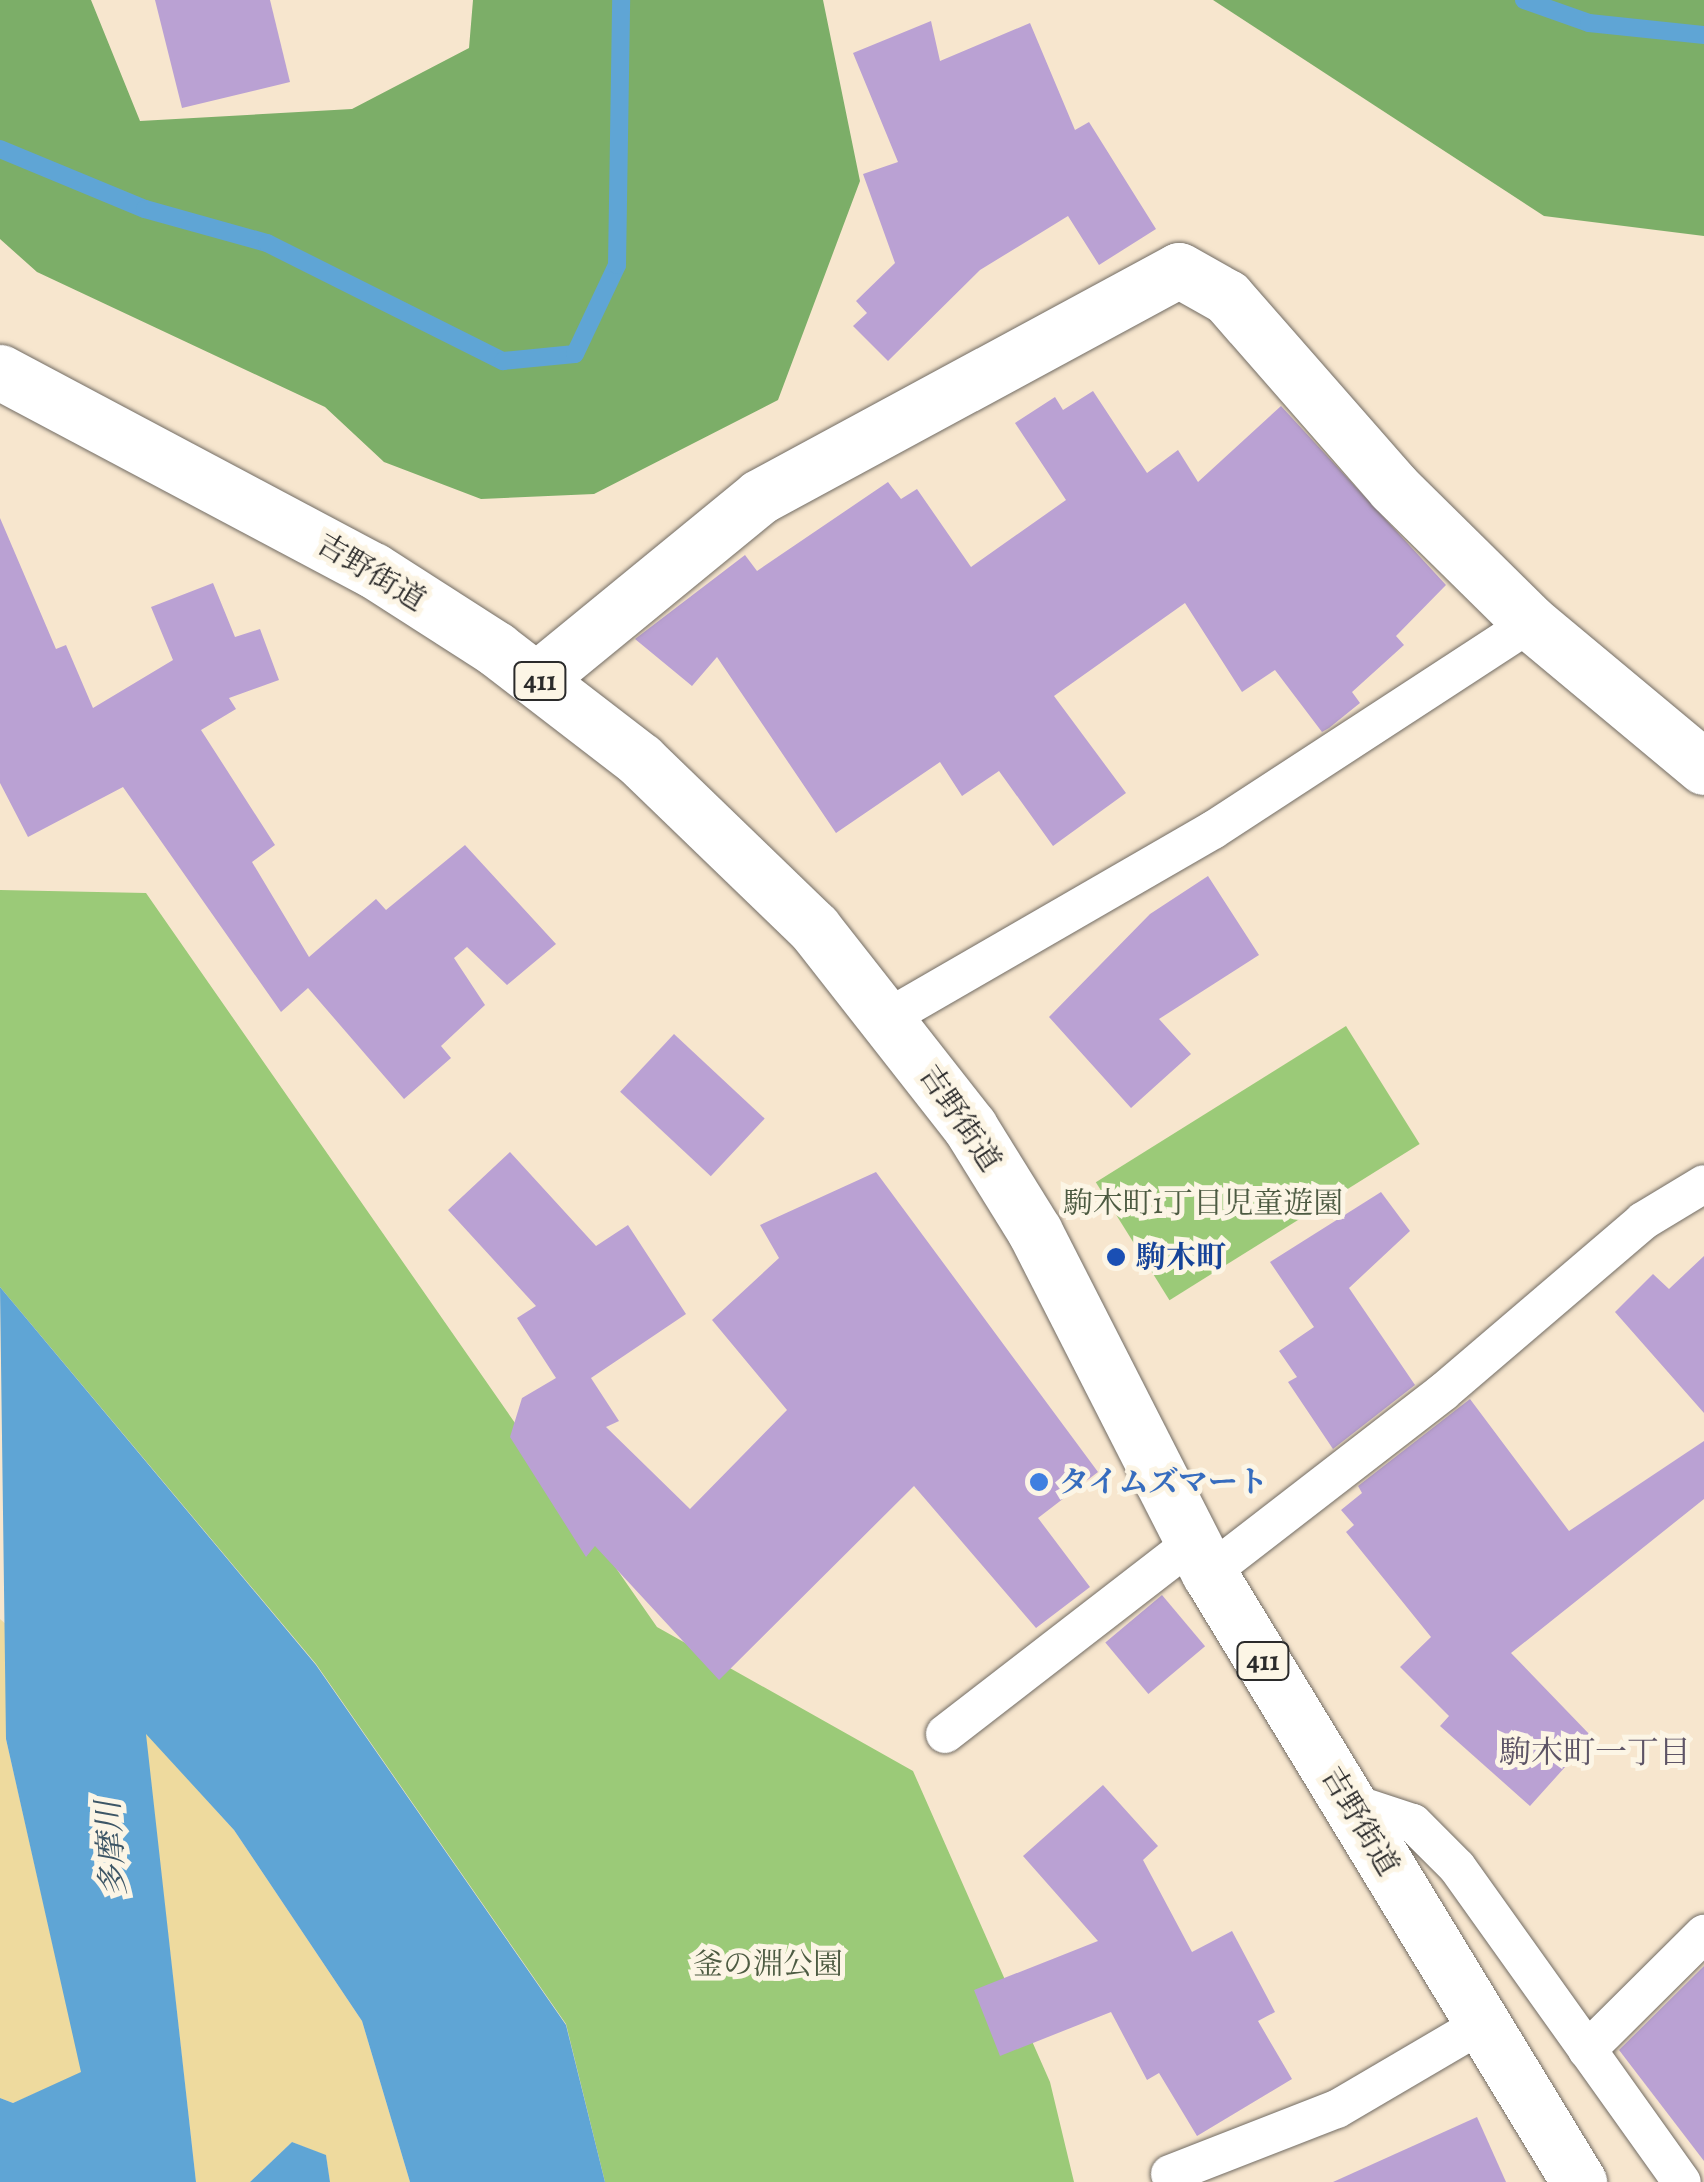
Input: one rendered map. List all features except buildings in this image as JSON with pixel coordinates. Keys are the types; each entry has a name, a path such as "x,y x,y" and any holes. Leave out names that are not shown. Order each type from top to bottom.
{"main road":[{"path":"537,679 759,498 1179,270 1226,296 1394,488 1531,623 1704,767"},
{"name":"吉野街道","path":"0,372 373,570 537,679 694,808 889,1017 1035,1232 1200,1558 1579,2182"}],"lane":[{"path":"889,1017 1213,830 1531,623"},
{"path":"945,1734 1443,1392 1643,1221 1704,1184"},
{"path":"1350,1802 1413,1823 1457,1867 1682,2182"},
{"path":"1587,2050 1704,1934"},
{"path":"1170,2174 1337,2109 1482,2024"}],"green space":[{"path":"0,0 91,0 140,121 352,109 469,48 473,0 823,0 860,181 778,400 594,494 481,499 384,462 325,407 37,272 0,239"},
{"path":"1213,0 1704,0 1704,236 1544,216"},
{"name":"釜の淵公園","path":"0,890 146,893 657,1627 913,1771 1050,2082 1074,2182 605,2182 566,2024 316,1664 0,1287"},
{"name":"駒木町1丁目児童遊園","path":"1346,1026 1420,1144 1169,1300 1096,1182"}],"sand":[{"path":"0,1619 8,1626 6,1739 82,2073 13,2103 0,2098"},
{"path":"145,1732 234,1830 362,2021 410,2182 330,2182 326,2156 292,2142 250,2182 196,2182"}],"water":[{"name":"多摩川","path":"0,1287 316,1665 566,2025 605,2182 410,2182 362,2021 234,1830 146,1734 196,2182 0,2182 0,2098 13,2103 81,2072 6,1739"},
{"path":"292,2142 326,2155 330,2182 250,2182"}],"waterway":[{"path":"0,149 145,209 267,243 503,361 575,354 617,265 621,0"},
{"path":"1524,0 1589,23 1704,35"}],"place":[{"name":"駒木町","path":"1116,1257"},
{"name":"タイムズマート","path":"1039,1482"}],"district":[{"name":"駒木町一丁目","path":"1595,1752"}]}
